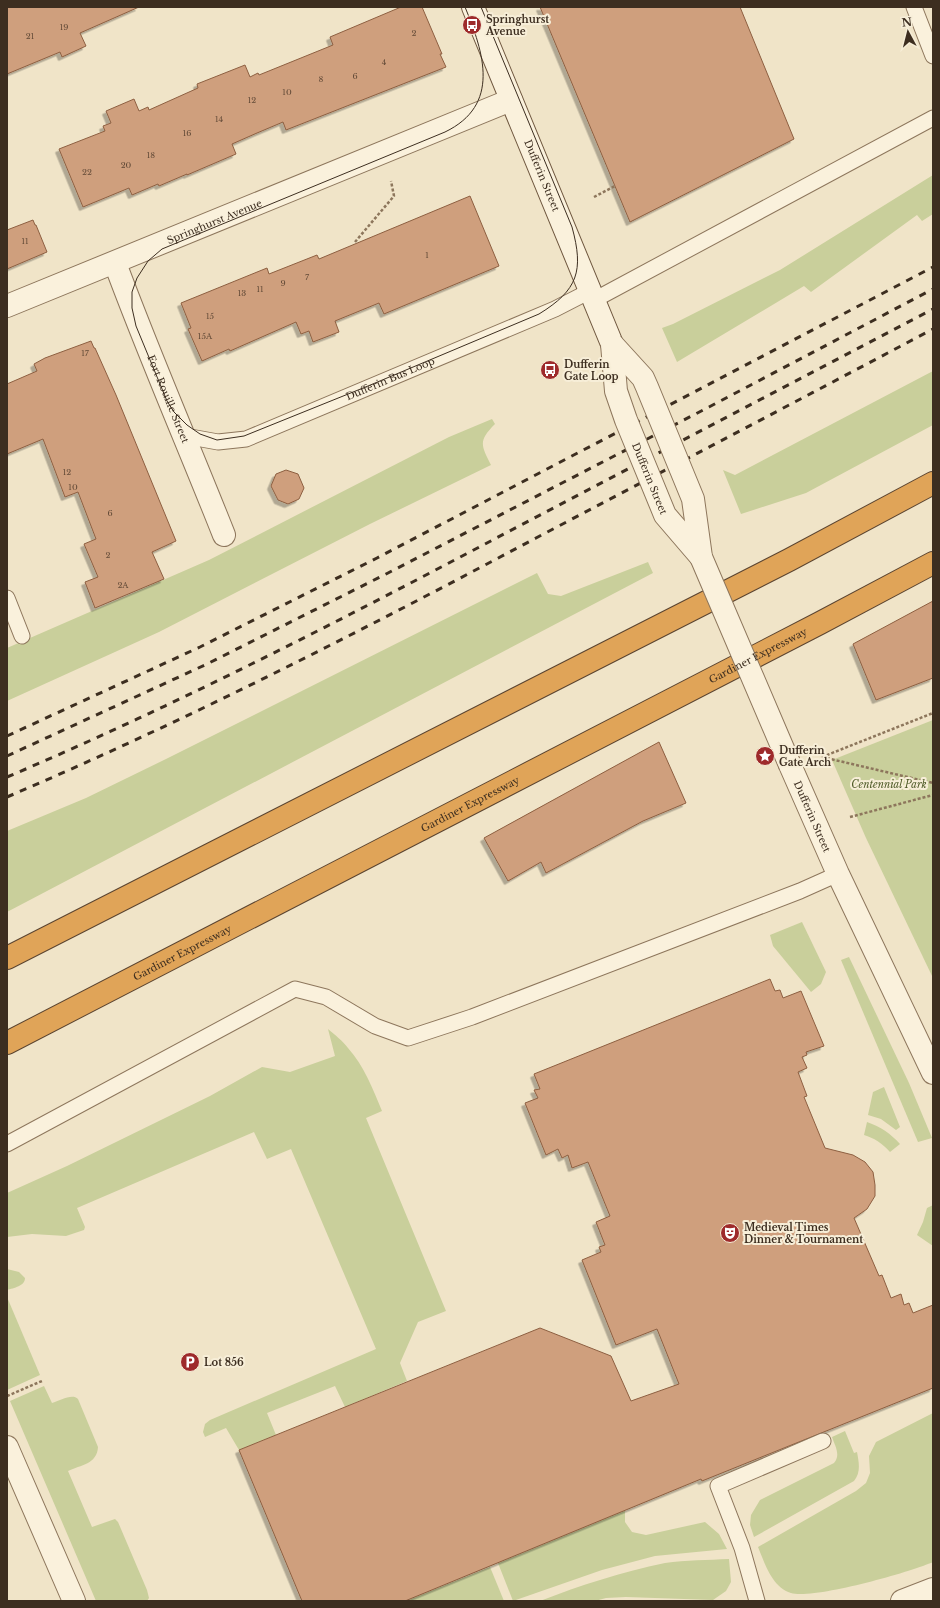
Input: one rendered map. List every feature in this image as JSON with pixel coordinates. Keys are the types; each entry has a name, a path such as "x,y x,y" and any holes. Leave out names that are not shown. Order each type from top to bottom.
{"highway":[{"path":"7,958 788,560 933,483"},
{"name":"Gardiner Expressway","path":"7,1043 813,627 933,563"}],"street":[{"name":"Dufferin Street","path":"473,7 612,344 616,391 644,464 666,515 701,557"},
{"name":"Springhurst Avenue","path":"7,306 116,263 511,100"},
{"name":"Fort Rouille Street","path":"116,263 163,387 185,436 224,535"},
{"name":"Dufferin Street","path":"612,344 643,378 693,499 701,557 838,874 933,1073"},
{"path":"7,1447 74,1601"},
{"path":"902,1601 933,1589"}],"lane":[{"path":"914,7 933,56"},
{"name":"Dufferin Bus Loop","path":"185,436 218,442 246,439 592,295 933,118"},
{"path":"7,598 22,636"},
{"path":"7,1144 295,989 326,997 375,1026 408,1038 472,1017 800,891 838,874"},
{"path":"757,1601 742,1548 718,1486 823,1441"}],"path":[{"path":"355,242 394,196 390,181"},
{"path":"594,197 615,186"},
{"path":"933,713 822,757 933,783"},
{"path":"850,817 933,795"},
{"path":"7,1396 42,1381"}],"green space":[{"path":"933,175 933,214 922,221 917,215 811,292 804,286 677,362 662,328 673,324 780,270"},
{"path":"933,371 933,425 806,493 741,514 723,470 735,475"},
{"path":"492,419 495,424 486,435 483,443 483,448 491,465 370,524 159,632 7,701 7,648 209,560 449,437"},
{"path":"648,562 653,573 7,912 7,831 86,798 537,573 548,594 561,596"},
{"name":"Centennial Park","path":"933,720 933,978 866,838 832,760"},
{"path":"802,922 826,972 821,984 811,992 773,946 770,935"},
{"path":"849,957 909,1083 932,1138 918,1142 841,960"},
{"path":"328,1029 344,1043 354,1055 368,1078 375,1094 382,1111 366,1118 446,1311 418,1322 400,1363 407,1381 345,1407 335,1386 267,1413 276,1435 239,1450 226,1428 205,1437 203,1432 205,1424 210,1420 376,1349 291,1149 267,1159 254,1132 77,1208 85,1227 84,1230 66,1236 32,1234 7,1237 7,1193 67,1166 210,1096 262,1067 290,1072 335,1056"},
{"path":"884,1087 900,1127 896,1130 881,1119 868,1115 873,1092"},
{"path":"867,1122 885,1131 900,1144 890,1152 878,1141 864,1135"},
{"path":"933,1205 933,1246 917,1235 927,1208"},
{"path":"7,1269 19,1272 25,1278 25,1281 19,1286 7,1290"},
{"path":"7,1297 40,1375 7,1390"},
{"path":"44,1386 52,1403 69,1397 75,1397 78,1399 98,1447 95,1457 88,1463 68,1471 92,1527 115,1519 118,1522 147,1590 149,1598 147,1601 96,1601 10,1401"},
{"path":"933,1413 933,1562 862,1584 819,1593 791,1593 779,1586 763,1561 758,1547 856,1491 866,1483 870,1473 869,1456 876,1442"},
{"path":"845,1431 854,1453 857,1452 858,1456 859,1471 854,1481 754,1537 750,1525 751,1515 760,1500 834,1463 837,1454 832,1437"},
{"path":"625,1510 625,1522 632,1532 646,1535 705,1522 719,1534 727,1549 655,1556 602,1570 513,1601 498,1563"},
{"path":"729,1559 731,1582 726,1591 713,1600 626,1597 606,1598 595,1601 540,1601 602,1579 633,1570 681,1561"},
{"path":"490,1567 504,1601 405,1601"}],"building":[{"path":"7,7 139,7 80,33 86,46 62,57 60,52 7,74"},
{"path":"401,7 422,7 446,67 286,130 283,122 232,144 236,154 159,186 158,184 132,195 129,188 83,207 59,149 105,131 103,126 111,123 106,111 134,99 139,111 148,107 149,110 198,88 197,84 245,65 250,77 258,73 259,75 333,45 330,37"},
{"path":"540,7 740,7 794,139 630,222"},
{"path":"470,196 499,266 384,314 379,303 335,321 339,332 313,342 309,331 301,334 296,322 230,351 229,349 202,361 188,329 191,328 181,303 267,268 269,274 317,255 319,259"},
{"path":"33,220 47,252 7,269 7,230"},
{"path":"91,341 116,395 176,541 152,552 164,579 95,608 85,582 98,577 84,544 96,539 78,492 65,497 43,439 7,454 7,384 37,371 34,364 45,358"},
{"path":"286,470 298,474 304,488 299,499 288,504 278,500 271,486 276,474"},
{"path":"933,601 933,678 876,700 853,644"},
{"path":"659,742 686,803 643,821 546,873 541,862 508,881 484,838"},
{"name":"Medieval Times Dinner & Tournament","path":"770,979 775,991 780,990 783,998 801,991 824,1046 806,1052 807,1055 802,1057 807,1068 798,1072 807,1096 804,1097 825,1148 853,1155 865,1162 873,1172 875,1196 867,1209 854,1218 879,1276 882,1275 891,1298 901,1294 904,1305 909,1303 913,1313 933,1305 933,1388 702,1481 701,1479 405,1601 302,1601 239,1450 540,1328 611,1356 631,1401 679,1384 657,1329 616,1345 582,1260 601,1252 599,1247 605,1245 596,1222 610,1216 588,1162 572,1168 568,1155 562,1158 558,1149 546,1155 525,1103 538,1098 534,1090 540,1089 534,1074"}],"tram line":[{"path":"465,7 478,42 482,60 483,77 481,93 474,108 463,121 445,132 162,249 148,261 137,278 132,292 132,308 136,326 167,401 174,412 187,425 200,434 217,440 244,436 539,314 552,305 570,288 575,278 577,268 576,242 572,227 481,7"}],"railway":[{"path":"7,736 200,647 377,558 933,267"},
{"path":"7,756 207,664 388,573 933,289"},
{"path":"7,777 133,721 320,630 933,309"},
{"path":"7,797 142,737 340,640 933,329"}],"place":[{"name":"Springhurst Avenue","path":"472,25"},
{"name":"Dufferin Gate Loop","path":"550,370"},
{"name":"Dufferin Gate Arch","path":"765,756"},
{"name":"Medieval Times Dinner & Tournament","path":"730,1233"},
{"name":"Lot 856","path":"190,1362"}]}
